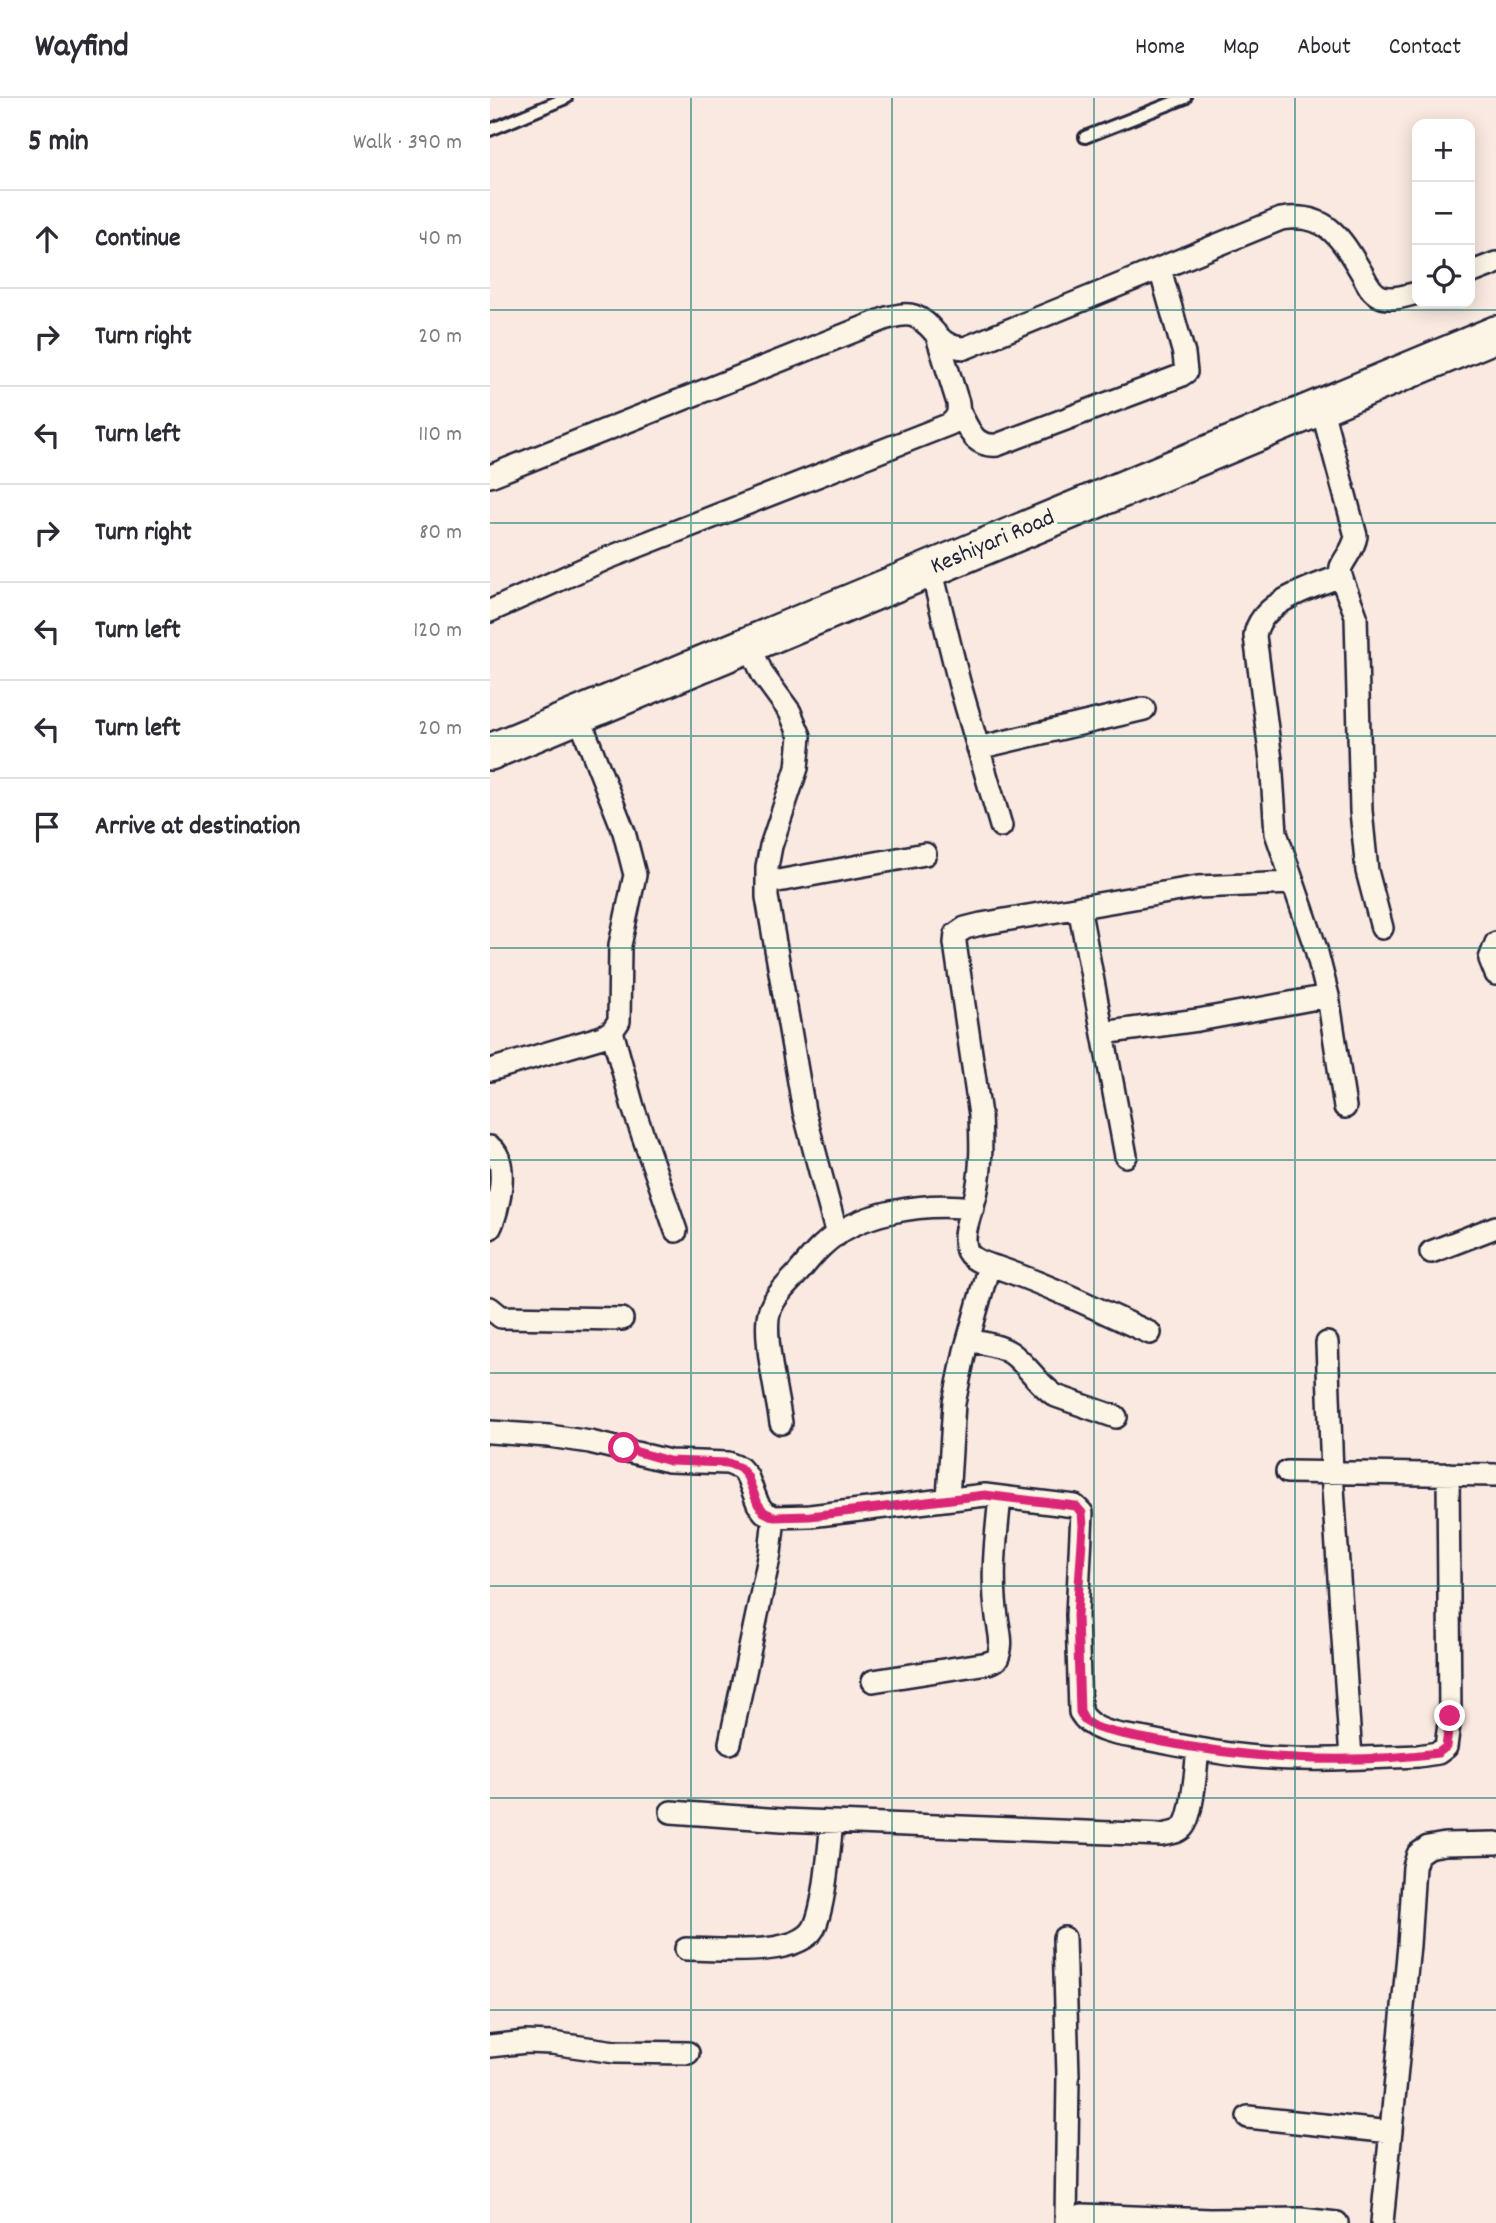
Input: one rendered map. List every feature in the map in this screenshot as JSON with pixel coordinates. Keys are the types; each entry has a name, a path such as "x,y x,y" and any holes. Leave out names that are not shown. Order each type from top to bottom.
{"main road":[{"name":"Keshiyari Road","path":"490,752 1496,334"}],"street":[{"path":"490,476 887,318 912,315 921,319 946,344 954,348 965,348 1294,216 1322,223 1332,229 1344,243 1370,288 1379,296 1387,298 1412,294"},
{"path":"1475,271 1496,263"},
{"path":"937,337 959,411 979,443 997,445 1186,372 1184,354 1160,269"},
{"path":"1321,406 1356,536 1355,546 1341,568 1341,576 1352,598 1356,616 1362,822 1367,870 1382,928"},
{"path":"490,611 608,558 941,429 956,419 959,411"},
{"path":"931,568 959,682 1001,826"},
{"path":"1341,576 1273,607 1256,627 1255,636 1271,760 1276,832 1316,949 1328,996 1345,1107"},
{"path":"749,644 763,675 794,719 800,736 797,768 771,846 766,883 804,1111 837,1235"},
{"path":"978,748 1144,709"},
{"path":"490,1070 602,1037 612,1031 619,1021 620,945 635,875 624,832 578,715"},
{"path":"766,883 925,854"},
{"path":"1150,1333 1033,1280 989,1265 970,1256 965,1248 965,1236 978,1189 980,1115 964,1014 956,934 965,928 981,924 1198,887 1293,883"},
{"path":"1079,907 1126,1156"},
{"path":"1496,943 1490,959 1496,974"},
{"path":"1103,1034 1328,996"},
{"path":"612,1031 633,1107 676,1231"},
{"path":"490,1147 500,1156 502,1166 497,1210 490,1228"},
{"path":"781,1423 768,1316 781,1292 823,1245 860,1222 909,1209 947,1205 973,1208"},
{"path":"1431,1252 1496,1227"},
{"path":"948,1498 954,1403 989,1265"},
{"path":"490,1308 501,1317 622,1319"},
{"path":"968,1340 999,1347 1012,1354 1056,1396 1116,1417"},
{"path":"1327,1343 1332,1473 1351,1758"},
{"path":"490,1432 590,1442 669,1461 728,1463 740,1468 747,1476 758,1504 764,1512 774,1517 810,1516 985,1495 1076,1506 1082,1513 1077,1615 1080,1712 1085,1721 1109,1732 1247,1756 1418,1756 1438,1753 1446,1747 1450,1716 1448,1474"},
{"path":"1287,1472 1496,1475"},
{"path":"873,1681 988,1663 997,1659 1001,1651 1001,1641 993,1592 993,1574 1000,1497"},
{"path":"730,1743 770,1553 774,1517"},
{"path":"671,1812 832,1822 1162,1835 1177,1832 1185,1825 1191,1803 1198,1749"},
{"path":"686,1949 776,1948 805,1938 813,1929 825,1882 832,1822"},
{"path":"1382,2223 1414,1867 1418,1854 1428,1847 1496,1843"},
{"path":"1064,1938 1069,2223 1082,2216 1210,2220 1301,2219 1337,2223"},
{"path":"490,2046 526,2042 615,2052 688,2053"},
{"path":"1248,2117 1391,2132"}],"lane":[{"path":"490,130 566,98"},
{"path":"1085,137 1185,98"}],"route":[{"path":"624,1448 669,1461 728,1463 740,1468 747,1476 758,1504 764,1512 774,1517 810,1516 985,1495 1076,1506 1082,1513 1083,1526 1077,1615 1080,1712 1085,1721 1109,1732 1247,1756 1418,1756 1438,1753 1446,1747 1450,1716"}]}
